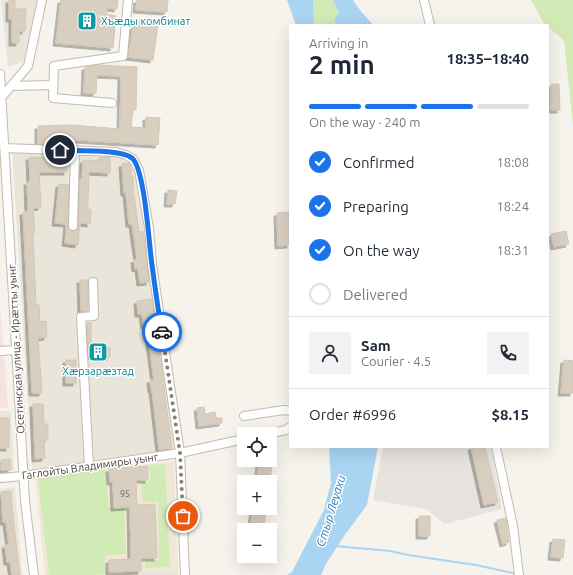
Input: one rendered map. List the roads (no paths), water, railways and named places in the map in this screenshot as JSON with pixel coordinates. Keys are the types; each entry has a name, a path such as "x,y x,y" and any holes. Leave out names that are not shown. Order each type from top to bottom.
{"street":[{"path":"1,98 28,66 42,0"},
{"path":"112,103 53,98 54,66 123,56 128,0"},
{"path":"424,0 430,24"},
{"name":"Осетинская улица - Ирæтты уынг","path":"0,74 4,148 3,193 16,350 25,502 34,575"},
{"path":"11,86 54,85"},
{"path":"4,148 116,152 133,159 139,170 149,228 152,264 180,453 185,575"},
{"path":"73,226 75,151"},
{"path":"89,467 81,317 94,316 93,282"},
{"path":"0,351 16,350"},
{"path":"244,416 284,410 289,411"},
{"path":"277,432 289,428"},
{"name":"Гаглойты Владимиры уынг","path":"0,478 89,467 180,453 237,441"},
{"path":"496,448 513,526 519,575"}],"water":[{"path":"287,0 313,0 314,24 296,24"},
{"path":"333,0 353,0 372,24 336,24 334,20 339,13"},
{"name":"Стыр Леуахи","path":"329,448 378,448 367,505 344,536 326,564 321,575 287,575 292,572 324,510 331,483"}],"waterway":[{"path":"335,546 390,551 476,565 517,574"}],"place":[{"name":"Хъæды комбинат","path":"87,21"},
{"name":"Хæрзарæзтад","path":"98,352"}]}
